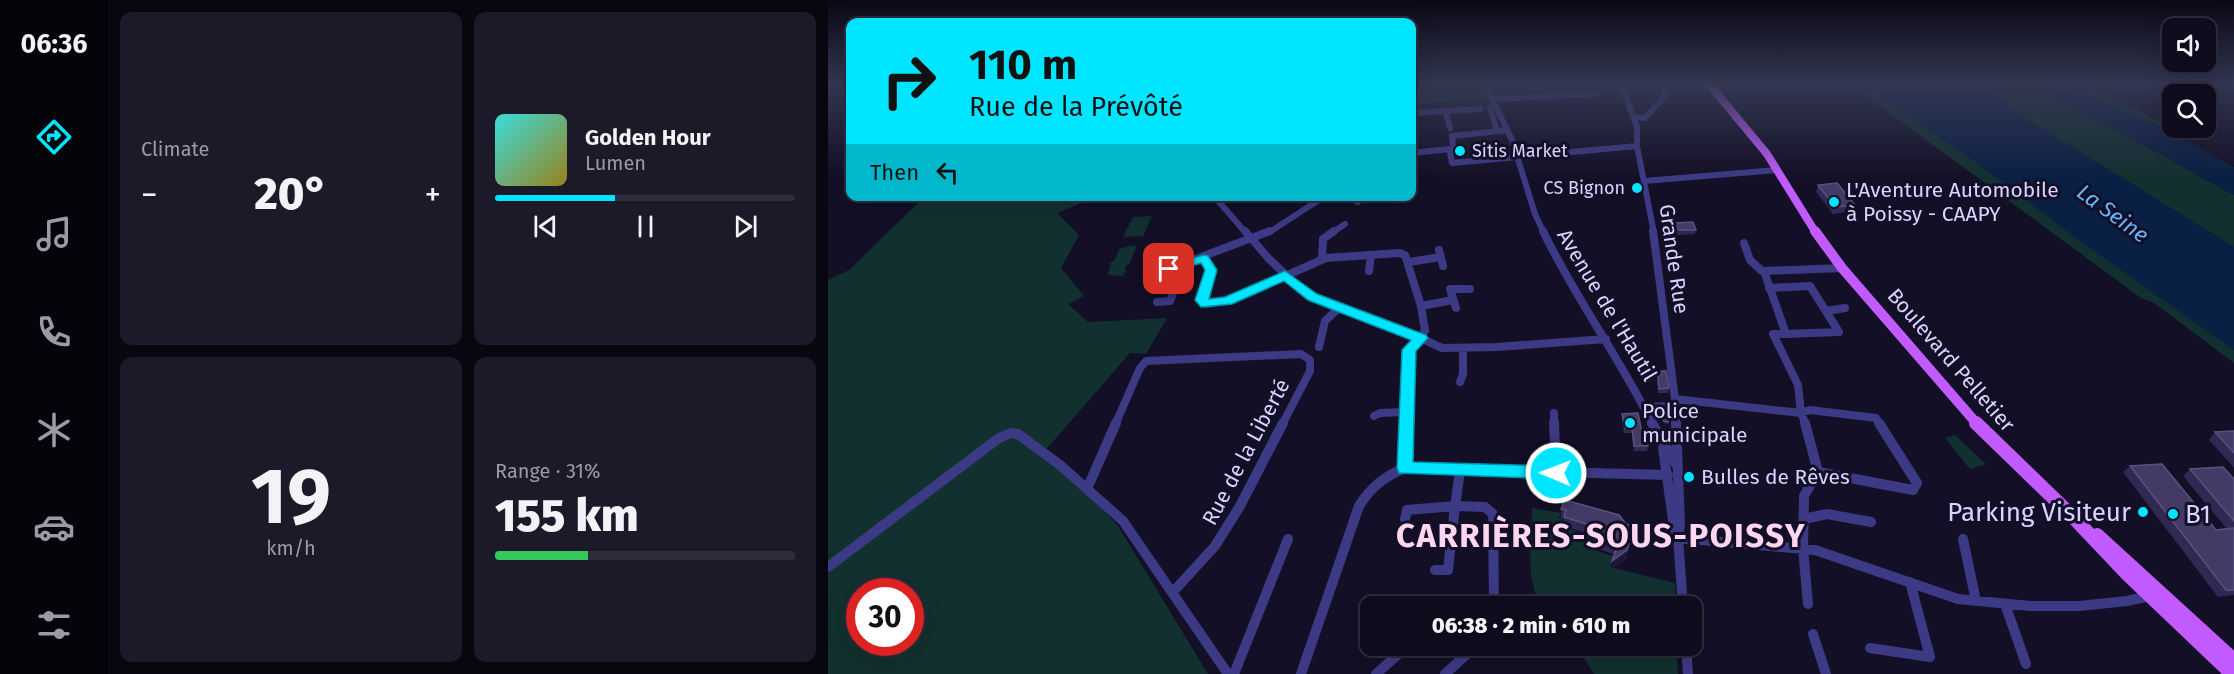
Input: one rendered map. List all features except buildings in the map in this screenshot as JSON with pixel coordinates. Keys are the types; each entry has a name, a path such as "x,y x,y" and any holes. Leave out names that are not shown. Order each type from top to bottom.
{"main road":[{"name":"Boulevard Pelletier","path":"1731,115 1774,171 1798,213 1808,222 1842,268 1989,438 2153,592 2231,657"},
{"name":"Boulevard Pelletier","path":"2153,592 2204,648 2232,674"},
{"path":"2204,648 2231,657"}],"street":[{"path":"1447,115 1453,147 1450,149 1452,163 1637,146"},
{"name":"Avenue de l'Hautil","path":"1492,115 1497,131"},
{"name":"Avenue de l'Hautil","path":"1495,115 1508,130 1543,234 1560,267 1572,283 1645,407 1662,443"},
{"path":"1634,117 1645,118 1647,115"},
{"name":"Grande Rue","path":"1634,117 1637,127 1637,146 1657,250 1674,402 1680,524 1678,538"},
{"path":"1451,133 1508,130"},
{"path":"1416,153 1450,149"},
{"path":"1644,182 1774,171"},
{"path":"1218,201 1285,275 1305,293 1442,348 1463,349 1606,339"},
{"path":"1169,269 1183,266 1266,234 1316,201"},
{"path":"1322,259 1323,239 1345,224"},
{"path":"1744,243 1750,260 1762,271 1842,268"},
{"path":"1409,262 1439,253 1443,266"},
{"path":"1204,258 1211,270 1202,300 1206,304 1228,301 1322,259 1403,254 1409,262 1425,331 1409,350 1405,468"},
{"path":"1369,271 1371,255"},
{"path":"1157,302 1170,301 1183,266"},
{"path":"1765,274 1786,334"},
{"path":"1769,288 1810,286 1839,332 1773,334 1798,385 1801,413 1810,435 1818,472 1804,496 1803,549 1808,604"},
{"path":"1421,306 1455,304 1450,290 1470,289"},
{"path":"1319,347 1325,321 1341,307"},
{"path":"1826,311 1845,308"},
{"path":"1460,382 1463,374 1463,349"},
{"name":"Rue de la Liberté","path":"1087,489 1140,368 1146,361 1152,358 1301,354 1310,360 1310,370 1240,506 1215,546 1173,592"},
{"path":"1645,407 1674,402 1801,413 1810,410 1876,418 1917,483 1913,490 1818,472"},
{"path":"1374,416 1380,413 1406,412"},
{"path":"1554,413 1556,473"},
{"path":"828,567 999,438 1011,433 1018,434 1123,521 1228,674"},
{"path":"1662,443 1677,464"},
{"path":"1662,443 1674,527 1678,538 1682,596"},
{"path":"1301,674 1359,506 1371,487 1389,474 1405,468 1668,475"},
{"path":"1435,570 1448,570 1460,471"},
{"path":"1405,519 1407,510 1455,506 1485,507 1493,514 1494,596"},
{"path":"1804,519 1827,514 1871,522"},
{"path":"1678,538 1815,550 1958,598 1976,601 2066,607 2123,603 2153,592"},
{"path":"1234,674 1288,539"},
{"path":"1964,539 1976,601"},
{"path":"1870,648 1930,657 1911,582"},
{"path":"2006,604 2026,664"},
{"path":"1813,634 1826,674"},
{"path":"1376,674 1396,656"},
{"path":"1445,674 1465,656"},
{"path":"1687,656 1688,674"}],"green space":[{"path":"1893,115 1907,115 1979,164 2075,237 2234,350 2234,363 2154,303 2141,298"},
{"path":"2020,115 2090,115 2234,195 2234,247"},
{"path":"2133,115 2147,115 2162,123 2162,128"},
{"path":"920,201 1086,201 1057,213 1079,235 1061,268 1084,296 1068,304 1088,322 1167,318 1146,354 1130,353 1043,453 1088,494 1118,526 1208,674 828,674 828,280 849,270"},
{"path":"1152,216 1143,236 1123,237 1133,217"},
{"path":"1134,245 1136,248 1129,264 1125,267 1126,271 1123,276 1107,275 1111,265 1108,264 1115,260 1119,249"},
{"path":"1955,435 1986,464 1970,469 1945,438"},
{"path":"1532,508 1561,513 1559,518 1564,520 1563,526 1590,536 1586,547 1613,556 1610,567 1675,583 1676,596 1537,596 1531,572"},
{"path":"1583,656 1677,656 1678,674 1594,674"}],"water":[{"name":"La Seine","path":"1907,115 2020,115 2234,247 2234,350 2075,237 1979,164"},
{"name":"La Seine","path":"2090,115 2135,115 2162,127 2162,138 2182,138 2234,167 2234,195"}],"place":[{"name":"Sitis Market","path":"1460,151"},
{"name":"CS Bignon","path":"1637,188"},
{"name":"L'Aventure Automobile à Poissy - CAAPY","path":"1834,202"},
{"name":"Police municipale","path":"1630,423"},
{"name":"Bulles de Rêves","path":"1689,477"},
{"name":"Parking Visiteur","path":"2143,512"},
{"name":"B1","path":"2173,514"}],"district":[{"name":"CARRIÈRES-SOUS-POISSY","path":"1601,535"}],"route":[{"path":"1169,269 1204,258 1211,270 1202,300 1206,304 1228,301 1285,275 1312,297 1421,338 1409,350 1405,468 1556,473"}]}
